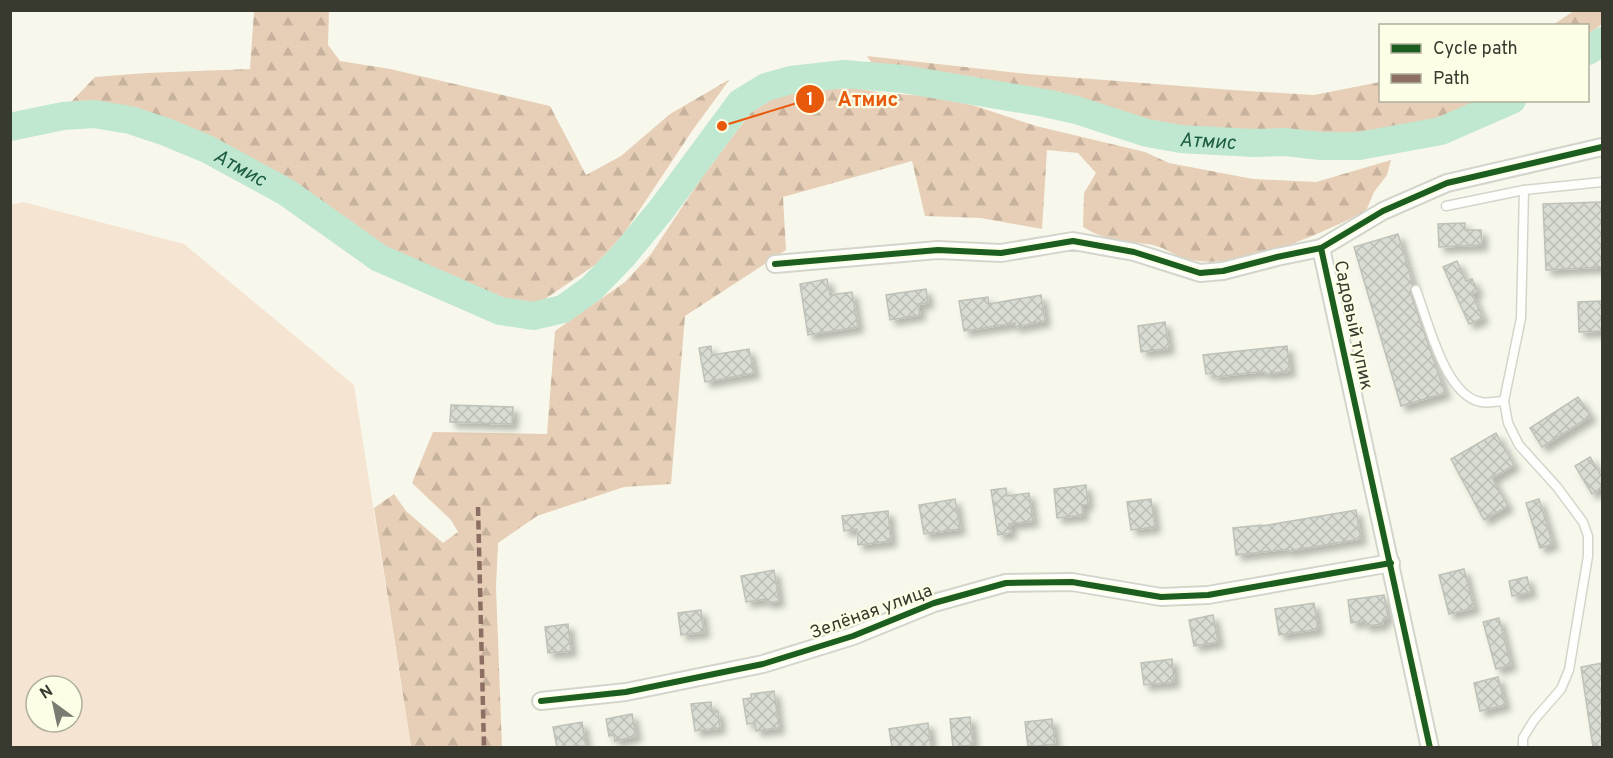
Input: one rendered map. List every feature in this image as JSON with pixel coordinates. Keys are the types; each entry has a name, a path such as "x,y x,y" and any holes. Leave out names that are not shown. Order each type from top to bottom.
{"street":[{"name":"Садовый тупик","path":"1430,747 1321,248 1383,211 1447,183 1602,147"},
{"path":"775,264 938,250 1001,252 1073,241 1134,252 1200,273 1223,271 1277,256 1321,248"},
{"name":"Зелёная улица","path":"541,701 626,692 763,664 853,636 934,603 1006,583 1072,582 1161,597 1208,595 1390,563"}],"lane":[{"path":"1446,206 1524,190 1602,182"},
{"path":"1523,747 1523,738 1534,720 1561,689 1569,669 1588,556 1588,536 1583,522 1557,487 1519,445 1508,423 1504,401 1521,318 1524,190"},
{"path":"1416,290 1447,375 1461,393 1480,402 1504,401"}],"green space":[{"path":"1575,10 1602,11 1602,24 1589,33 1589,24 1554,24"},
{"path":"254,11 329,11 328,45 340,61 390,69 550,106 586,175 621,156 670,114 730,79 692,131 623,235 595,265 545,299 517,307 505,305 465,285 434,278 309,201 278,178 250,165 146,122 81,107 71,102 95,77 250,69"},
{"path":"867,56 1028,74 1314,95 1379,82 1379,102 1481,102 1433,124 1388,132 1338,134 1302,139 1270,138 1227,131 1171,130 1140,121 1096,115 1057,96 998,83 875,68"},
{"path":"855,88 925,96 972,105 1036,126 1145,152 1169,163 1253,179 1316,182 1391,160 1387,175 1374,192 1366,211 1327,230 1281,248 1234,260 1212,262 1187,259 1163,248 1110,238 1083,227 1084,193 1096,173 1078,153 1047,150 1042,229 981,218 925,216 912,161 783,197 786,250 685,316 671,484 624,487 537,516 498,543 496,587 502,747 411,747 374,508 394,494 406,511 443,543 458,532 451,520 412,483 433,432 547,434 555,331 625,282 651,254 700,180 758,103 772,95 792,90"}],"shaded area":[{"path":"23,202 184,244 354,385 411,747 11,747 10,205"}],"building":[{"path":"1602,202 1602,267 1546,270 1543,204"},
{"path":"1465,223 1465,230 1481,230 1482,245 1439,247 1438,224"},
{"path":"1398,234 1413,285 1410,292 1445,393 1401,406 1354,247"},
{"path":"1457,261 1466,281 1472,279 1478,291 1472,294 1483,318 1469,324 1443,267"},
{"path":"827,279 830,295 852,292 858,327 808,335 800,284"},
{"path":"926,289 928,303 918,304 920,315 890,320 886,295"},
{"path":"1041,295 1045,321 1015,327 1015,323 964,331 959,301 988,297 989,304"},
{"path":"1602,301 1602,331 1579,332 1578,302"},
{"path":"1165,322 1169,348 1141,352 1138,326"},
{"path":"711,346 712,355 749,349 754,373 705,382 699,348"},
{"path":"1287,346 1290,371 1214,377 1213,373 1206,374 1203,355"},
{"path":"1578,397 1591,416 1542,447 1530,428"},
{"path":"451,405 513,407 512,424 450,422"},
{"path":"1496,433 1514,465 1492,478 1508,506 1484,520 1451,459"},
{"path":"1590,457 1602,477 1602,487 1592,494 1575,466"},
{"path":"1086,485 1088,504 1082,505 1083,515 1057,518 1054,489"},
{"path":"1006,488 1007,496 1029,493 1033,521 1009,524 1011,533 998,535 991,490"},
{"path":"955,499 960,529 924,534 919,505"},
{"path":"1151,499 1155,527 1131,530 1127,502"},
{"path":"1539,499 1553,544 1540,548 1526,503"},
{"path":"1356,510 1361,539 1288,551 1288,549 1236,555 1233,528 1262,526"},
{"path":"888,511 891,541 858,545 857,529 844,531 842,516"},
{"path":"1464,569 1474,608 1449,614 1439,575"},
{"path":"774,570 779,601 767,603 766,599 746,602 741,576"},
{"path":"1527,577 1531,592 1512,596 1509,581"},
{"path":"1384,595 1388,618 1383,619 1383,624 1365,626 1365,621 1351,623 1348,600"},
{"path":"1314,603 1318,629 1279,635 1275,609"},
{"path":"701,610 704,632 681,635 678,613"},
{"path":"1213,615 1218,642 1194,646 1189,620"},
{"path":"1499,618 1511,665 1496,669 1483,622"},
{"path":"568,624 571,651 548,653 545,627"},
{"path":"1172,659 1174,682 1144,685 1141,663"},
{"path":"1602,663 1602,747 1593,747 1581,667"},
{"path":"1498,677 1505,705 1480,711 1474,683"},
{"path":"774,691 779,728 756,731 755,723 747,724 743,699 751,698 751,694"},
{"path":"711,702 712,711 718,711 720,728 695,731 691,704"},
{"path":"632,714 636,736 615,741 614,735 609,736 606,719"},
{"path":"970,717 973,745 953,747 950,719"},
{"path":"1052,719 1055,744 1028,747 1025,722"},
{"path":"582,722 586,746 557,747 553,727"},
{"path":"928,723 931,747 892,747 889,729"}],"waterway":[{"name":"Атмис","path":"1589,50 1602,41"},
{"name":"Атмис","path":"10,127 63,116 94,114 130,120 166,132 207,149 286,192 379,258 500,311 533,316 563,309 592,288 623,256 661,210 740,103 766,87 791,80 844,74 903,79 1045,103 1076,110 1147,133 1181,139 1253,143 1285,142 1321,146 1359,146 1441,131 1507,102"}],"marked path":[{"path":"478,507 484,748"}],"cycle path":[{"path":"1430,748 1321,248 1383,211 1447,183 1602,147"},
{"path":"775,264 938,250 1001,253 1073,241 1134,252 1200,273 1223,271 1321,248"},
{"path":"541,701 626,692 763,664 853,636 934,603 1006,583 1072,582 1161,597 1208,595 1391,563"}],"place":[{"name":"Атмис","path":"722,126"}]}
